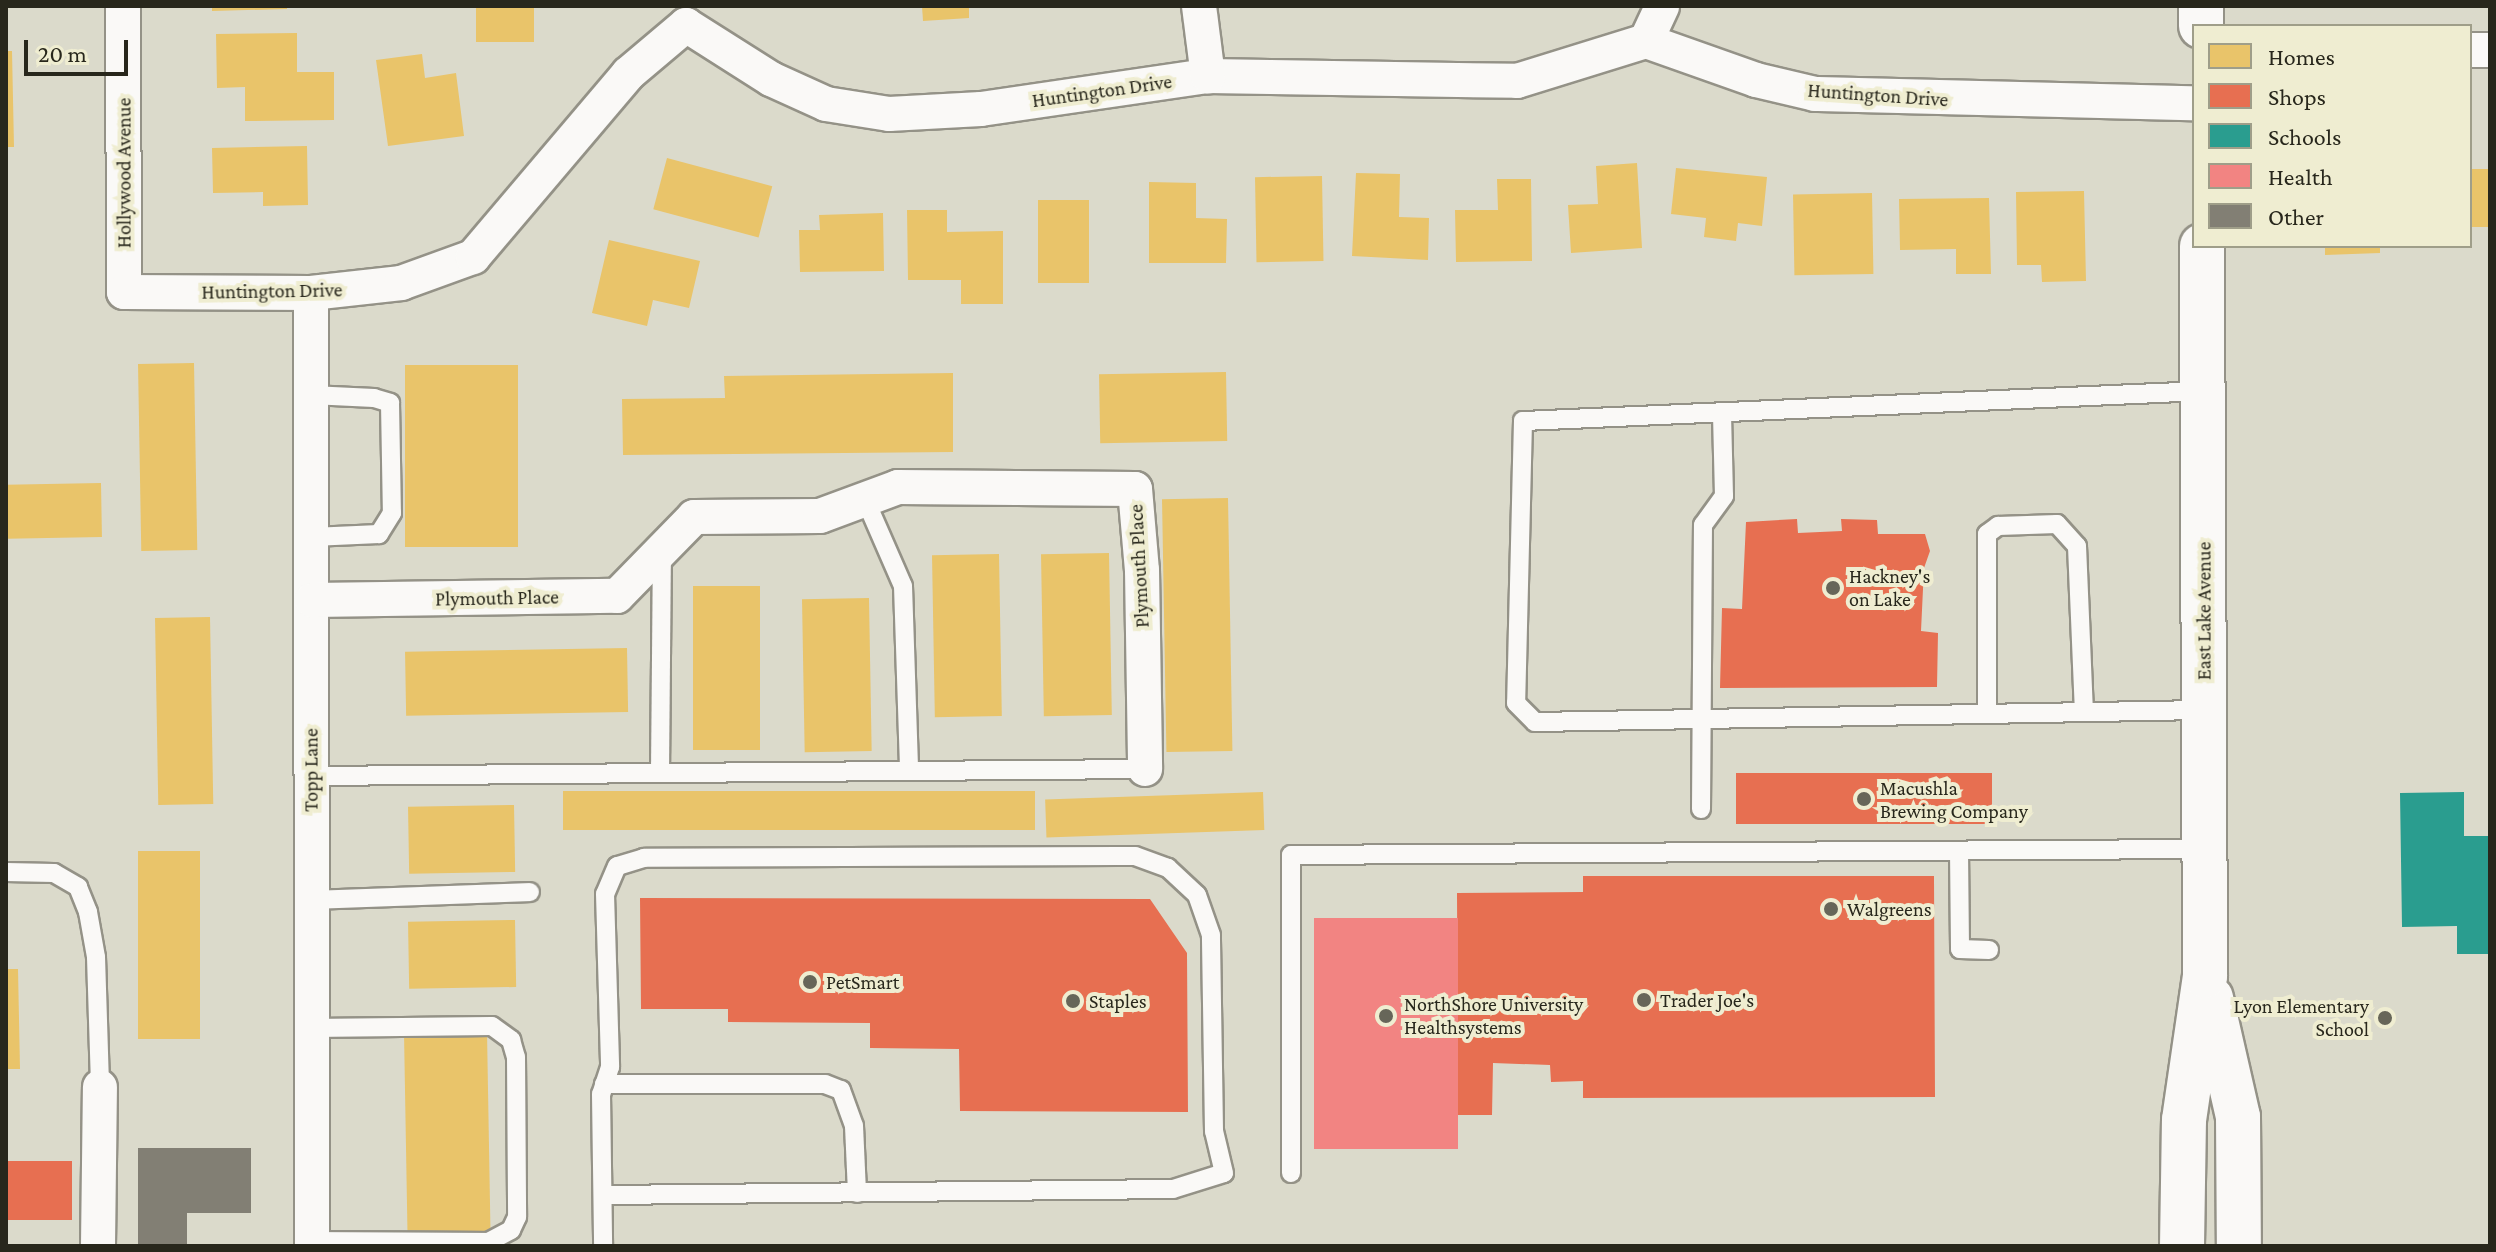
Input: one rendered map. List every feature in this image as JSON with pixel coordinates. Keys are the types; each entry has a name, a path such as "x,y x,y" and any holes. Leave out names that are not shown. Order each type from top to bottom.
{"main road":[{"name":"East Lake Avenue","path":"2182,1246 2184,1120 2205,976 2202,248"},
{"name":"East Lake Avenue","path":"2205,976 2238,1117 2239,1246"}],"street":[{"name":"Hollywood Avenue","path":"123,6 124,292"},
{"path":"1199,6 1208,76"},
{"path":"1646,41 1662,6"},
{"name":"Huntington Drive","path":"124,292 311,293 401,283 473,257 680,16 771,79 826,104 889,114 981,109 1208,76 1517,81 1646,41 1756,80 1815,94 2192,103"},
{"name":"Topp Lane","path":"311,293 312,1244"},
{"name":"Plymouth Place","path":"312,600 617,596 694,517 820,516 898,487 1135,489 1142,570 1145,769"},
{"path":"98,1246 100,1087"}],"lane":[{"path":"2203,391 1523,421 1516,703 1535,722 2204,710"},
{"path":"311,395 374,398 390,403 392,513 379,534 312,537"},
{"path":"1701,809 1703,525 1724,496 1722,412"},
{"path":"865,499 903,586 909,771"},
{"path":"1987,713 1987,534 1998,526 2057,524 2077,546 2084,712"},
{"path":"660,773 662,550"},
{"path":"310,776 1145,769"},
{"path":"1291,1173 1291,855 2205,849"},
{"path":"1959,851 1960,949 1989,950"},
{"path":"603,1195 1173,1189 1224,1173 1214,1131 1211,935 1197,895 1168,868 1135,856 644,858 617,866 605,894 610,1067 604,1084 603,1195 603,1246"},
{"path":"6,872 54,873 78,887 88,912 96,957 100,1087"},
{"path":"313,900 530,892"},
{"path":"311,1028 492,1026 511,1040 516,1057 517,1217 511,1230 488,1242 312,1244"},
{"path":"604,1084 825,1084 841,1090 854,1126 857,1193"}],"building: Homes":[{"path":"212,6 287,6 287,9 212,11"},
{"path":"476,6 534,6 534,42 476,42"},
{"path":"922,6 969,6 969,18 923,21"},
{"path":"297,33 297,72 334,72 334,120 245,121 245,87 217,88 216,34"},
{"path":"6,51 12,51 14,147 6,147"},
{"path":"422,54 425,78 456,73 464,136 388,146 376,60"},
{"path":"307,146 308,205 263,206 263,192 213,193 212,148"},
{"path":"667,158 772,186 759,237 653,209"},
{"path":"1637,163 1642,248 1571,253 1568,205 1598,204 1596,166"},
{"path":"1676,168 1767,177 1762,226 1738,223 1736,241 1704,237 1706,218 1671,214"},
{"path":"2472,169 2490,169 2490,227 2472,227"},
{"path":"1356,173 1400,174 1399,217 1429,218 1428,260 1352,256"},
{"path":"1322,176 1323,261 1256,262 1255,177"},
{"path":"1497,179 1531,179 1532,261 1456,262 1455,210 1498,210"},
{"path":"1149,182 1196,183 1196,218 1227,219 1226,263 1149,263"},
{"path":"2084,191 2086,281 2042,282 2041,265 2017,265 2016,192"},
{"path":"1872,193 1873,274 1794,275 1793,194"},
{"path":"1989,198 1991,274 1956,274 1956,249 1900,250 1899,199"},
{"path":"1038,200 1089,200 1089,283 1038,283"},
{"path":"907,210 947,210 947,232 1003,231 1003,304 961,304 961,280 908,280"},
{"path":"883,213 884,271 800,272 799,230 820,230 819,215"},
{"path":"609,240 700,261 689,308 653,300 647,326 592,313"},
{"path":"2325,248 2380,248 2380,253 2325,255"},
{"path":"194,363 197,550 141,551 138,364"},
{"path":"405,365 518,365 518,547 405,547"},
{"path":"1226,372 1227,441 1100,443 1099,374"},
{"path":"953,373 953,452 623,455 622,399 725,398 724,376"},
{"path":"101,483 102,537 7,539 6,485"},
{"path":"1228,498 1232,751 1166,752 1162,499"},
{"path":"1109,553 1112,715 1044,716 1041,554"},
{"path":"999,554 1002,716 935,717 932,555"},
{"path":"693,586 760,586 760,750 693,750"},
{"path":"869,598 872,751 805,752 802,599"},
{"path":"210,617 213,804 158,805 155,618"},
{"path":"627,648 628,712 406,716 405,652"},
{"path":"563,791 1035,791 1035,830 563,830"},
{"path":"1263,792 1264,830 1046,838 1045,800"},
{"path":"514,805 515,872 409,874 408,807"},
{"path":"138,851 200,851 200,1039 138,1039"},
{"path":"515,920 516,987 409,989 408,922"},
{"path":"6,969 18,969 20,1069 6,1069"},
{"path":"487,1032 490,1231 407,1232 404,1033"}],"building: Shops":[{"name":"Hackney's on Lake","path":"1797,519 1798,533 1842,531 1841,519 1877,520 1878,534 1925,534 1930,551 1924,568 1921,631 1938,633 1937,687 1720,688 1722,608 1742,609 1746,522"},
{"name":"Macushla Brewing Company","path":"1736,773 1992,773 1992,824 1736,824"},
{"path":"1583,876 1934,876 1935,1097 1583,1098 1583,1081 1551,1082 1550,1065 1493,1063 1492,1115 1458,1115 1457,893 1583,892"},
{"path":"640,898 1150,899 1187,953 1188,1112 960,1111 959,1049 870,1048 870,1023 728,1022 728,1009 641,1009"},
{"path":"6,1161 72,1161 72,1220 6,1220"}],"building: Schools":[{"path":"2464,792 2464,836 2490,836 2490,954 2457,954 2457,926 2402,927 2400,793"}],"building: Health":[{"name":"NorthShore University Healthsystems","path":"1314,918 1458,918 1458,1149 1314,1149"}],"building: Other":[{"path":"138,1148 251,1148 251,1213 187,1213 187,1246 138,1246"}],"place":[{"name":"Hackney's on Lake","path":"1833,588"},
{"name":"Macushla Brewing Company","path":"1864,799"},
{"name":"Walgreens","path":"1831,909"},
{"name":"PetSmart","path":"810,982"},
{"name":"Trader Joe's","path":"1644,1000"},
{"name":"Staples","path":"1073,1001"},
{"name":"NorthShore University Healthsystems","path":"1386,1016"},
{"name":"Lyon Elementary School","path":"2385,1018"}]}
